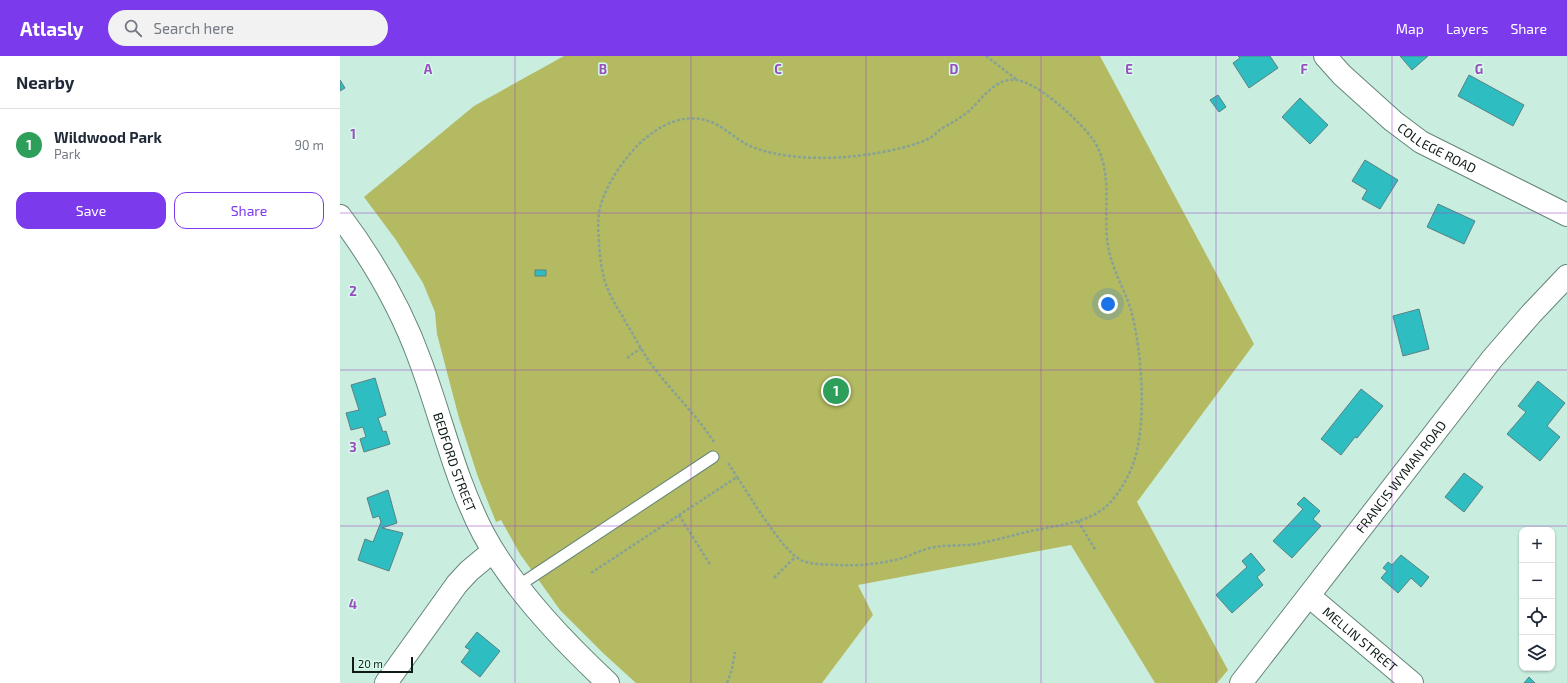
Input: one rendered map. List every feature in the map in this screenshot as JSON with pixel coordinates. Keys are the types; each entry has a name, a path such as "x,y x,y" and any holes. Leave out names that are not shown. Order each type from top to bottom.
{"main road":[{"name":"COLLEGE ROAD","path":"1326,56 1342,75 1393,121 1421,142 1567,215"},
{"name":"BEDFORD STREET","path":"340,216 371,260 398,306 422,364 464,491 493,551 534,606 577,653 608,683"},
{"name":"FRANCIS WYMAN ROAD","path":"1240,683 1492,359 1531,314 1567,276"},
{"path":"386,683 456,584 493,551"},
{"name":"MELLIN STREET","path":"1309,596 1412,683"}],"lane":[{"path":"518,586 717,455"}],"path":[{"path":"986,56 1016,80"},
{"path":"1004,81 1023,81 1048,96 1071,115 1091,136 1098,150 1103,166 1107,192 1106,235 1108,249 1112,264 1125,292 1139,349 1141,364 1140,430 1133,464 1126,479 1107,506 1094,515 1078,521 976,544 935,547 899,559 873,565 856,566 818,564 800,560 776,534 737,477 717,455 694,414 650,362 641,348 611,297 607,287 600,254 598,217 603,198 621,165 642,140 652,132 671,122 696,118 712,122 750,146 770,153 819,158 853,156 916,143 931,137 969,111 997,85 1004,81"},
{"path":"627,358 641,348"},
{"path":"591,573 737,477"},
{"path":"679,515 712,566"},
{"path":"1078,521 1096,550"},
{"path":"774,578 795,556"},
{"path":"727,683 732,669 735,652"}],"green space":[{"path":"564,56 1100,56 1254,344 1137,502 1228,670 1217,683 1155,683 1071,545 858,585 873,615 822,683 636,683 603,653 560,610 520,554 501,520 496,522 478,477 459,418 437,334 435,312 423,283 396,240 364,197 474,106"}],"building":[{"path":"1238,56 1270,56 1278,68 1249,88 1233,63 1240,58"},
{"path":"1400,56 1428,56 1412,70"},
{"path":"1469,75 1524,105 1513,126 1458,96"},
{"path":"340,80 345,88 340,91"},
{"path":"1218,95 1226,107 1219,112 1210,100"},
{"path":"1300,98 1328,125 1310,144 1282,117"},
{"path":"1365,160 1398,180 1380,209 1362,199 1367,190 1352,181"},
{"path":"1438,204 1475,221 1464,244 1427,227"},
{"path":"535,270 546,270 546,276 535,276"},
{"path":"1419,309 1429,349 1403,356 1393,316"},
{"path":"375,378 386,415 378,418 383,432 386,431 390,444 364,452 360,439 366,437 363,427 351,430 346,413 359,410 351,385"},
{"path":"1538,381 1565,403 1547,426 1560,437 1540,461 1507,434 1526,412 1518,406"},
{"path":"1361,389 1383,406 1341,455 1321,439"},
{"path":"1464,473 1483,487 1464,512 1445,497"},
{"path":"388,490 397,523 382,528 403,533 389,571 358,560 365,539 373,542 381,522 379,516 373,518 367,498"},
{"path":"1304,497 1320,511 1313,519 1321,526 1292,558 1273,541 1303,509 1297,504"},
{"path":"1251,553 1265,570 1257,577 1263,585 1232,613 1216,595 1247,567 1242,561"},
{"path":"1401,555 1429,577 1421,587 1411,578 1398,593 1381,578 1387,571 1383,568 1388,562 1392,565"},
{"path":"477,632 500,651 480,677 461,662 470,650 465,647"},
{"path":"1529,677 1535,683 1524,683"}],"place":[{"name":"Wildwood Park","path":"836,391"}]}
